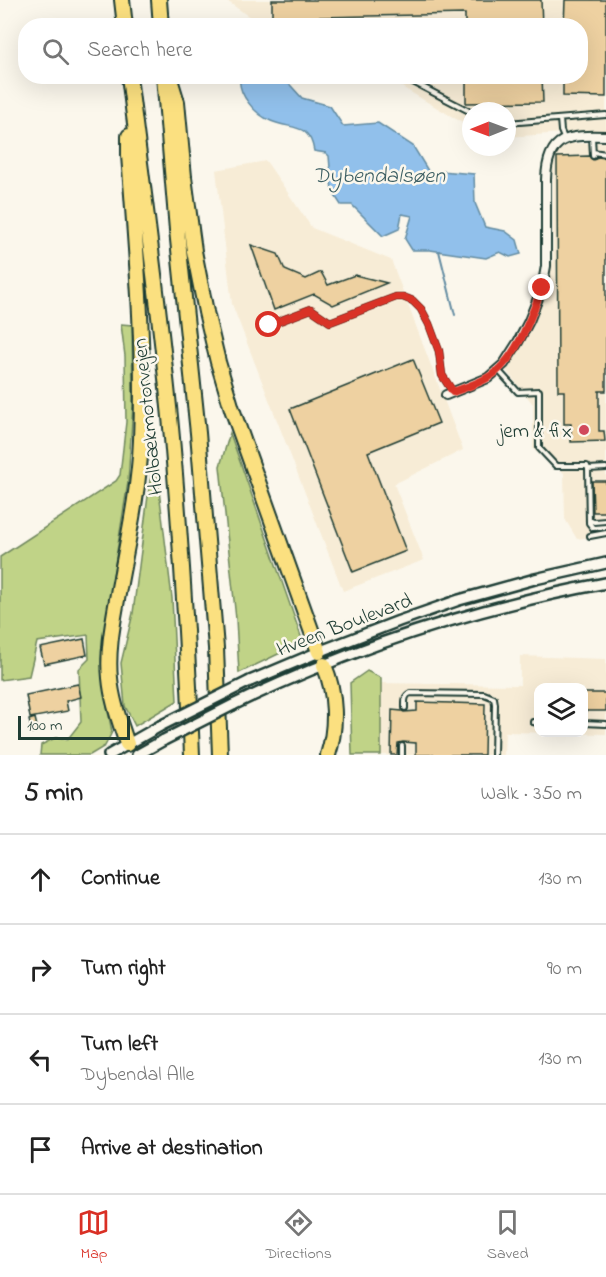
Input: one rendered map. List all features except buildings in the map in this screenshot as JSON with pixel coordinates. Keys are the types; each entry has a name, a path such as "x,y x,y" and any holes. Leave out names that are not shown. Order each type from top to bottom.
{"highway":[{"path":"122,0 124,18"},
{"path":"159,0 160,18"},
{"path":"129,84 129,155 141,329 141,442 135,498 109,655 113,699 132,751"},
{"name":"Holbækmotorvejen","path":"130,84 172,437 188,650 192,755"},
{"path":"165,84 216,648 220,755"},
{"path":"172,84 177,102 194,251 206,312 232,409 322,658 333,699 334,720 328,755"}],"street":[{"path":"449,393 488,378 498,370 518,342 529,321 542,288 546,266 546,166 549,156 564,138 606,136"},
{"name":"Hveen Boulevard","path":"109,755 132,751 164,740 399,621 459,600 535,579 606,563"},
{"name":"Hveen Boulevard","path":"132,751 160,726 250,681 488,610 556,592 606,583"}],"lane":[{"path":"417,84 462,107"},
{"path":"516,122 606,115"},
{"path":"560,119 564,138"},
{"path":"592,135 593,154 606,154"},
{"path":"269,325 311,309 330,322 396,297 409,299 421,309 429,324 439,351 442,375 449,393"},
{"path":"498,370 518,392 539,391 539,448 556,466 606,468"},
{"path":"588,469 588,520 594,528 606,527"},
{"path":"588,520 606,521"},
{"path":"590,536 606,533"},
{"path":"405,708 405,697 411,693 489,695 494,698 495,704 494,755"},
{"path":"588,723 606,724"},
{"path":"402,746 402,755"}],"shaded area":[{"path":"227,0 606,0 606,130 516,136 516,102 462,102 462,121 397,84 588,84 588,18 251,18"},
{"path":"606,142 606,535 577,539 565,519 564,473 533,449 533,404 505,369 532,329 547,291 553,260 553,157 565,144"},
{"path":"266,161 312,228 391,260 463,450 394,484 424,560 343,591 232,304 216,170"},
{"path":"520,656 606,659 606,734 588,734 588,683 534,683 534,733 505,732 504,755 371,755 374,683 520,685"}],"green space":[{"path":"121,324 132,325 133,405 128,482 101,659 104,691 112,732 105,746 90,755 40,755 41,745 57,737 67,740 81,722 79,669 89,659 88,635 37,642 29,676 0,680 0,557 116,481 120,475 126,422 125,356"},
{"path":"230,433 303,642 239,673 236,619 220,466"},
{"path":"154,449 172,598 177,701 135,726 125,706 121,663 133,613"},
{"path":"367,671 381,678 381,755 352,755 350,683"}],"water":[{"name":"Dybendalsøen","path":"240,84 289,84 302,98 330,106 343,126 378,123 413,146 433,179 441,171 474,174 475,203 485,227 505,231 517,240 521,254 510,257 500,252 486,258 430,250 412,250 405,239 412,216 402,214 399,229 383,236 352,205 341,205 332,191 329,156 326,153 314,151 308,135 299,128 279,124 259,114 241,90"}],"waterway":[{"path":"439,251 455,315"}],"place":[{"name":"jem & fix","path":"584,430"}],"route":[{"path":"269,325 311,309 330,322 396,297 409,299 421,309 429,324 439,351 442,375 453,392 488,378 504,364 529,321 542,288"}]}
